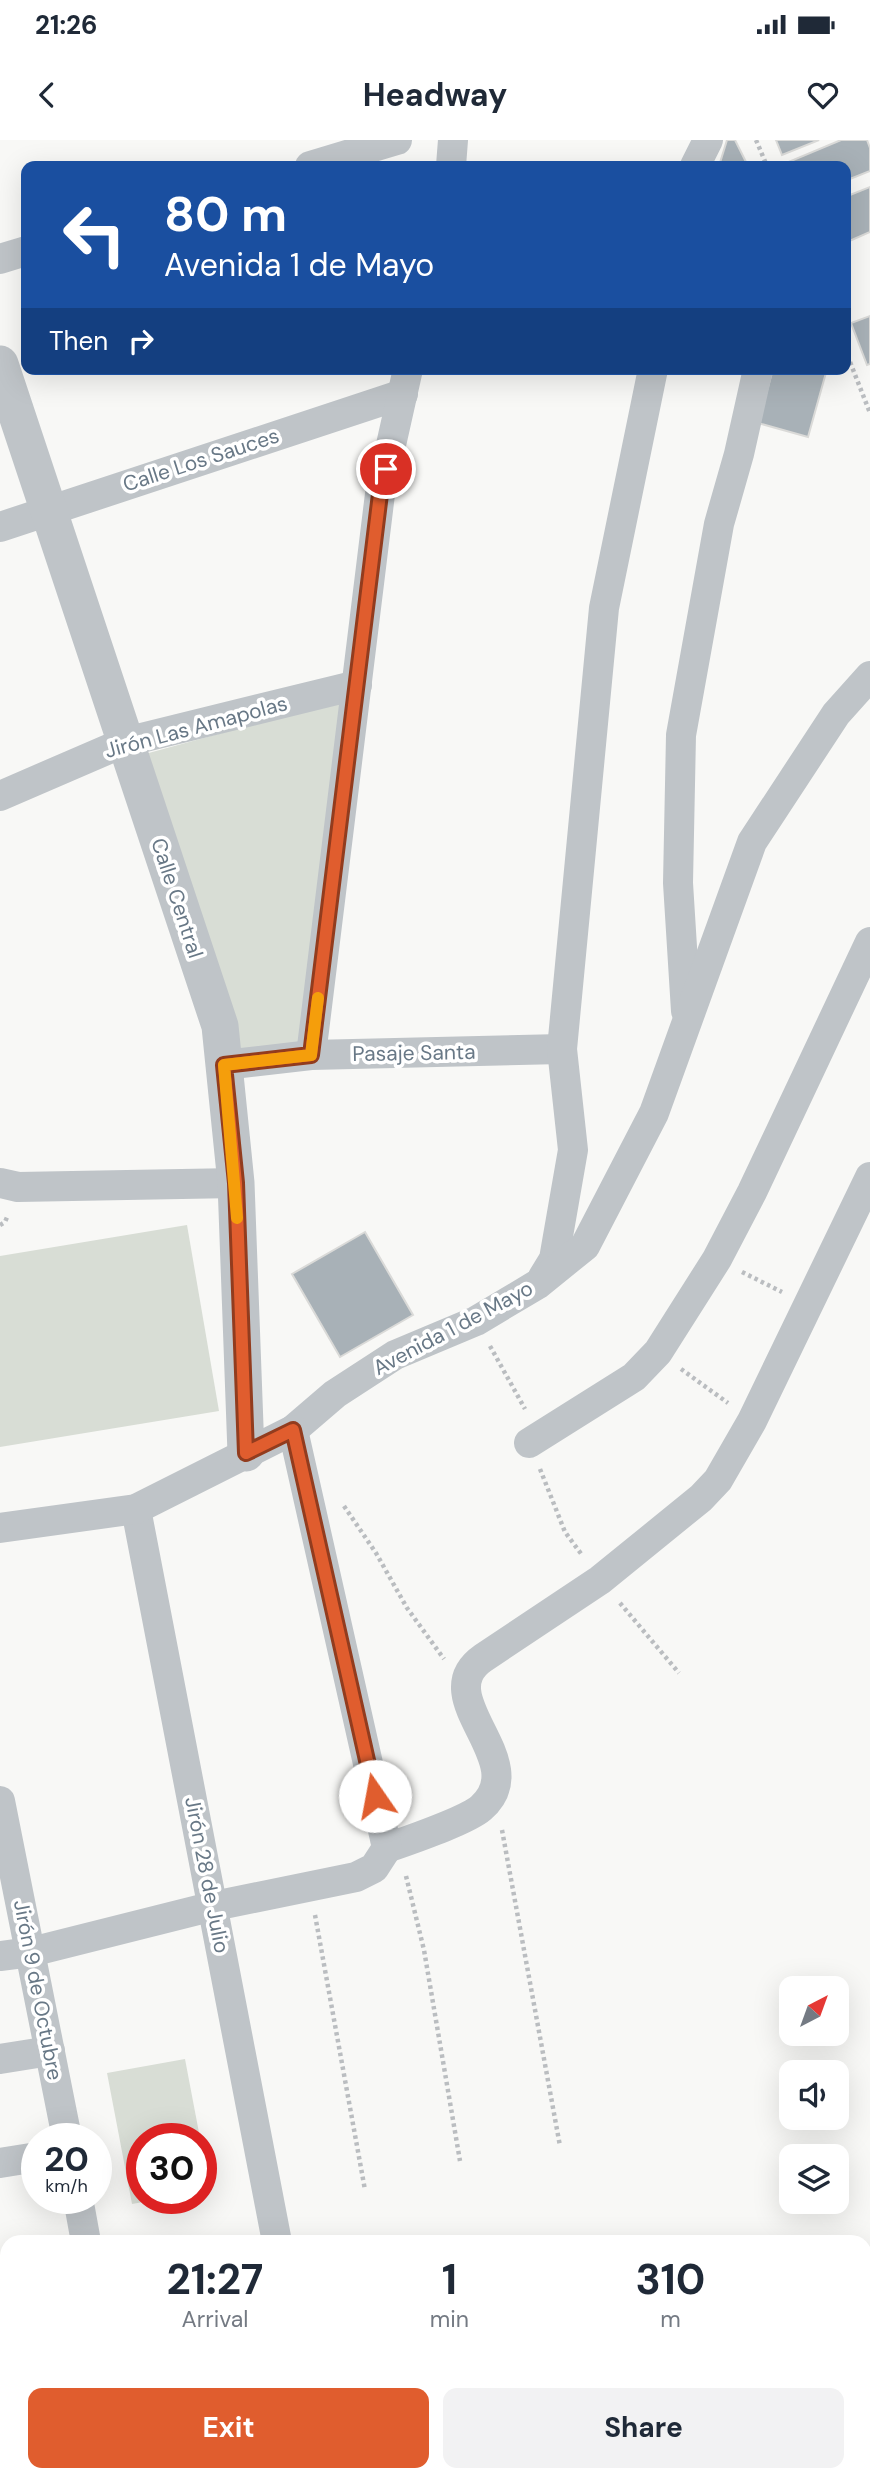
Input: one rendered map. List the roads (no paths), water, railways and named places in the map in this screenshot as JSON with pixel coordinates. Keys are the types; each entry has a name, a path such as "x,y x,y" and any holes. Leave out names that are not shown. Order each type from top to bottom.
{"street":[{"path":"327,161 397,140"},
{"path":"452,161 453,140"},
{"path":"698,161 708,140"},
{"path":"0,259 21,253"},
{"name":"Calle Central","path":"0,364 220,1026 236,1183 246,1453"},
{"path":"538,1284 554,1259 573,1150 562,1049 604,608 652,375"},
{"path":"687,1023 678,883 681,734 719,524 756,375"},
{"path":"311,1055 380,494 406,382"},
{"name":"Calle Los Sauces","path":"0,527 406,382"},
{"name":"Avenida 1 de Mayo","path":"0,1528 136,1509 293,1430 335,1394 396,1355 476,1321 538,1284 584,1246 654,1113 752,842 836,714 870,676"},
{"name":"Jirón Las Amapolas","path":"0,796 125,742 357,685"},
{"path":"529,1443 634,1377 658,1352 717,1259 752,1192 870,942"},
{"name":"Pasaje Santa","path":"224,1065 311,1055 562,1049"},
{"path":"0,1956 31,1952 214,1906 356,1877 374,1868 392,1846 475,1812 491,1797 498,1779 493,1756 467,1699 466,1678 475,1663 600,1580 701,1499 722,1474 752,1421 870,1177"},
{"path":"0,1183 18,1187 236,1183"},
{"path":"293,1430 392,1846"},
{"name":"Jirón 28 de Julio","path":"136,1509 276,2235"},
{"name":"Jirón 9 de Octubre","path":"0,1801 63,2123"},
{"path":"0,2059 50,2050"},
{"path":"0,2163 21,2160"},
{"path":"81,2214 85,2235"}]}
